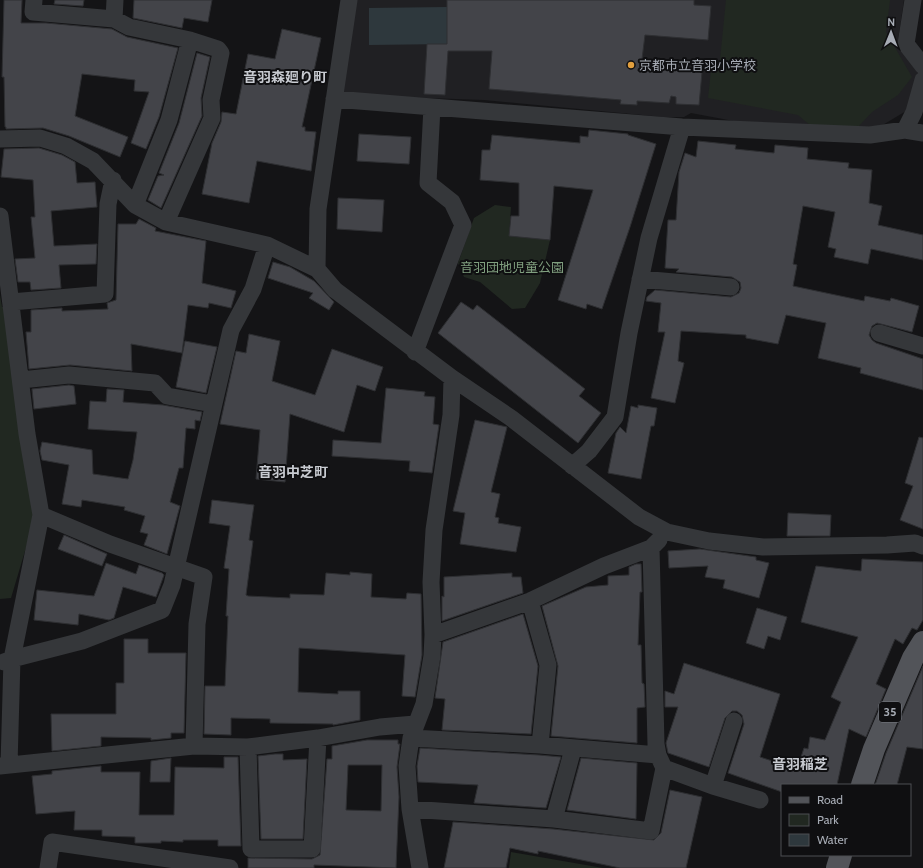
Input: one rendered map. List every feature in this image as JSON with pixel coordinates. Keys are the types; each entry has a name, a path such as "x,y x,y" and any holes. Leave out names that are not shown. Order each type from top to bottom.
{"main road":[{"name":"35","path":"862,784 883,728 913,658 923,642"},
{"path":"837,868 841,856"}],"street":[{"path":"34,0 33,12 114,19 129,27 190,40 218,49 221,53 211,100 212,118 166,222"},
{"path":"114,19 115,0"},
{"path":"317,269 318,209 349,0"},
{"path":"913,0 906,44 923,66"},
{"path":"135,205 169,120 190,40"},
{"path":"905,130 914,112 923,80"},
{"path":"334,99 682,127 870,135 905,130 923,133"},
{"path":"415,352 463,225 452,202 428,183 432,107"},
{"path":"572,466 589,451 615,417 649,238 682,127"},
{"path":"0,139 40,138 66,146 93,161 113,180 135,205 166,222 267,245 317,269 335,290 415,352 511,418 639,517 667,532 709,541 763,547 915,543 923,546"},
{"path":"11,302 105,294 108,204 113,180"},
{"path":"0,216 27,434 41,515 6,661 5,766 194,746 248,747 318,738 380,727 540,745 661,761 713,786 760,800"},
{"path":"6,661 82,642 162,610 172,585 175,566 231,330 253,289 267,245"},
{"path":"640,279 731,287"},
{"path":"879,333 923,346"},
{"path":"21,380 69,376 155,382 167,396 213,404"},
{"path":"420,868 410,809 407,766 413,731 424,704 433,635 431,582 434,530 451,415 452,378"},
{"path":"41,515 110,544 204,577 197,624 194,746"},
{"path":"433,635 530,601 604,566 651,548 667,532"},
{"path":"410,809 554,819 651,831 661,761 656,744 651,548"},
{"path":"530,601 548,664 540,745"},
{"path":"713,786 734,721"},
{"path":"248,747 251,849 312,849 318,738"},
{"path":"554,819 573,749"},
{"path":"48,868 52,842 230,868"}],"shaded area":[{"name":"京都市立音羽小学校","path":"354,0 904,0 898,40 918,70 919,81 906,111 881,126 866,131 776,129 691,113 684,117 663,117 484,100 341,95"}],"green space":[{"path":"726,0 890,0 886,32 912,77 898,95 872,112 858,127 811,126 798,115 708,98 711,70 719,70"},
{"name":"音羽団地児童公園","path":"495,205 511,207 509,236 550,240 540,283 525,308 512,309 480,282 464,277 458,263 474,218"},
{"path":"0,295 2,307 8,307 36,514 11,598 0,599"},
{"path":"511,852 603,868 509,868"}],"water":[{"path":"447,7 447,44 369,45 369,8"}],"building":[{"path":"4,0 22,0 21,23 46,23 112,29 127,37 178,48 159,117 146,149 131,143 149,92 134,91 135,80 82,74 75,116 128,137 120,157 69,136 43,128 6,129 4,77 2,77"},
{"path":"55,0 84,0 83,6 54,4"},
{"path":"134,0 212,0 208,22 184,18 182,28 133,18"},
{"path":"447,0 694,0 694,5 711,6 708,40 645,35 641,67 702,72 699,105 676,104 676,97 671,96 669,103 637,101 637,105 620,104 621,100 489,89 492,51 448,51 445,95 424,94 427,44 447,44"},
{"path":"282,29 321,38 302,127 305,127 305,131 316,132 311,171 257,161 249,203 202,194 212,143 221,122 222,112 236,114 248,54 275,59"},
{"path":"197,53 210,57 201,98 202,116 161,208 148,200 158,176 164,175 159,173 179,123"},
{"path":"589,130 628,134 656,144 602,309 587,304 586,309 558,300 593,190 554,186 550,240 509,236 511,216 519,216 519,183 480,180 482,150 490,150 492,135 580,143 580,136 588,137"},
{"path":"359,134 411,137 409,164 357,161"},
{"path":"698,141 736,145 735,149 774,153 775,145 808,148 807,159 849,163 848,168 872,170 869,203 882,206 878,225 923,235 923,260 871,249 868,264 834,257 836,249 828,247 835,212 803,206 793,264 797,265 793,286 864,301 865,296 890,301 891,298 919,306 912,332 877,323 872,326 869,335 876,343 923,359 923,390 860,373 861,368 818,358 826,323 786,315 778,344 746,338 746,335 681,331 678,361 684,363 675,403 651,398 665,332 658,332 661,303 646,301 647,297 655,290 731,297 739,293 741,288 740,282 732,277 676,272 679,269 665,268 668,220 676,220 679,172 685,153 696,157"},
{"path":"39,148 62,155 75,162 77,183 95,182 97,207 51,211 54,246 97,244 96,264 59,265 61,288 31,290 30,282 18,282 15,259 35,258 31,217 35,217 33,180 1,177 4,149"},
{"path":"338,198 384,200 382,232 337,229"},
{"path":"139,219 156,228 155,231 206,241 202,283 236,291 231,308 209,303 208,308 188,305 182,353 131,344 132,371 70,365 29,369 26,332 31,332 31,310 62,308 62,311 108,309 107,303 116,300 118,224 136,224"},
{"path":"273,262 290,267 314,281 334,302 329,310 309,298 313,293 268,278"},
{"path":"461,302 473,310 477,305 585,389 579,396 601,413 578,443 438,333"},
{"path":"249,334 280,341 272,381 315,395 332,349 383,367 375,391 357,385 344,432 290,414 285,482 256,479 260,430 220,424 236,351 246,353"},
{"path":"185,341 217,347 206,393 176,387"},
{"path":"69,385 74,386 76,404 34,409 32,389"},
{"path":"386,388 425,392 424,396 435,397 433,424 439,425 432,473 409,471 410,461 332,456 333,440 381,443"},
{"path":"107,389 124,390 123,402 163,405 202,412 200,421 195,420 195,429 186,428 183,468 179,468 170,502 180,506 167,554 144,545 148,534 140,532 145,516 124,510 125,507 82,500 81,507 62,504 69,465 42,460 40,451 42,442 92,450 93,474 128,479 133,460 137,432 88,429 90,401 106,402"},
{"path":"638,405 657,408 654,426 651,426 641,479 608,473 616,433 620,427 626,433 631,406 638,408"},
{"path":"475,420 507,427 491,492 500,494 495,517 499,518 498,523 521,527 516,552 460,544 465,513 453,511"},
{"path":"919,437 923,438 923,529 900,520 913,486 905,483"},
{"path":"212,500 254,505 249,540 253,541 246,595 248,596 290,598 290,594 324,595 326,573 350,575 350,572 372,574 371,597 406,599 407,593 421,594 422,655 415,697 402,696 405,655 299,648 298,692 338,694 338,691 360,691 360,720 333,725 270,723 270,719 231,718 231,735 204,734 205,686 225,686 228,616 226,616 229,569 224,568 230,526 209,523"},
{"path":"788,513 831,515 830,536 787,536"},
{"path":"64,535 107,554 102,566 58,549"},
{"path":"700,549 756,557 756,560 769,563 759,598 723,588 725,580 705,577 708,566 669,568 668,551"},
{"path":"862,559 923,562 923,620 917,630 912,628 903,644 895,639 876,684 886,689 866,737 849,729 837,784 781,784 781,792 728,773 744,724 742,715 737,711 732,711 725,718 709,767 668,753 666,743 678,707 665,707 665,691 674,694 684,663 780,694 760,757 797,769 804,748 808,749 810,737 825,740 841,702 831,697 858,637 801,622 816,566 861,571"},
{"path":"106,563 136,574 139,565 162,573 164,575 156,597 123,587 114,618 109,620 79,614 78,625 34,620 37,590 94,596"},
{"path":"636,564 641,564 642,592 640,592 638,645 641,645 642,683 644,684 645,707 637,708 637,743 551,736 558,666 542,606 586,587 608,585 608,576 629,575 629,567"},
{"path":"512,573 512,577 521,577 523,593 442,621 444,577"},
{"path":"757,608 787,617 780,640 768,636 764,649 746,643"},
{"path":"523,614 538,666 531,734 442,730 445,699 435,698 443,642"},
{"path":"124,639 148,639 148,653 186,653 184,733 171,733 171,738 151,740 151,738 101,737 101,746 52,751 51,714 116,714 116,683 124,683"},
{"path":"923,666 923,749 907,747 897,784 875,784 886,753"},
{"path":"367,740 398,740 398,744 400,744 397,767 399,797 396,868 314,865 314,868 248,868 248,858 312,859 320,855 327,759 332,759 332,746","holes":["348,765 382,765 381,811 346,810"]},
{"path":"420,748 561,757 546,808 474,803 478,785 418,782 417,766"},
{"path":"283,754 283,760 307,759 303,839 261,839 258,756"},
{"path":"224,757 238,757 241,846 218,846 218,840 183,840 183,842 161,841 161,843 135,843 135,837 102,836 102,830 74,830 75,811 36,814 32,776 52,774 52,771 101,766 101,772 140,772 139,815 174,815 175,767 224,768"},
{"path":"171,758 170,782 150,782 151,761"},
{"path":"581,758 637,763 636,819 567,810"},
{"path":"670,790 702,797 686,868 620,868 538,851 538,854 510,848 506,868 444,868 453,822 553,829 654,840 661,833"}],"place":[{"name":"京都市立音羽小学校","path":"631,65"}],"district":[{"name":"音羽森廻り町","path":"285,77"},
{"name":"音羽中芝町","path":"293,472"},
{"name":"音羽稲芝","path":"800,764"}]}
